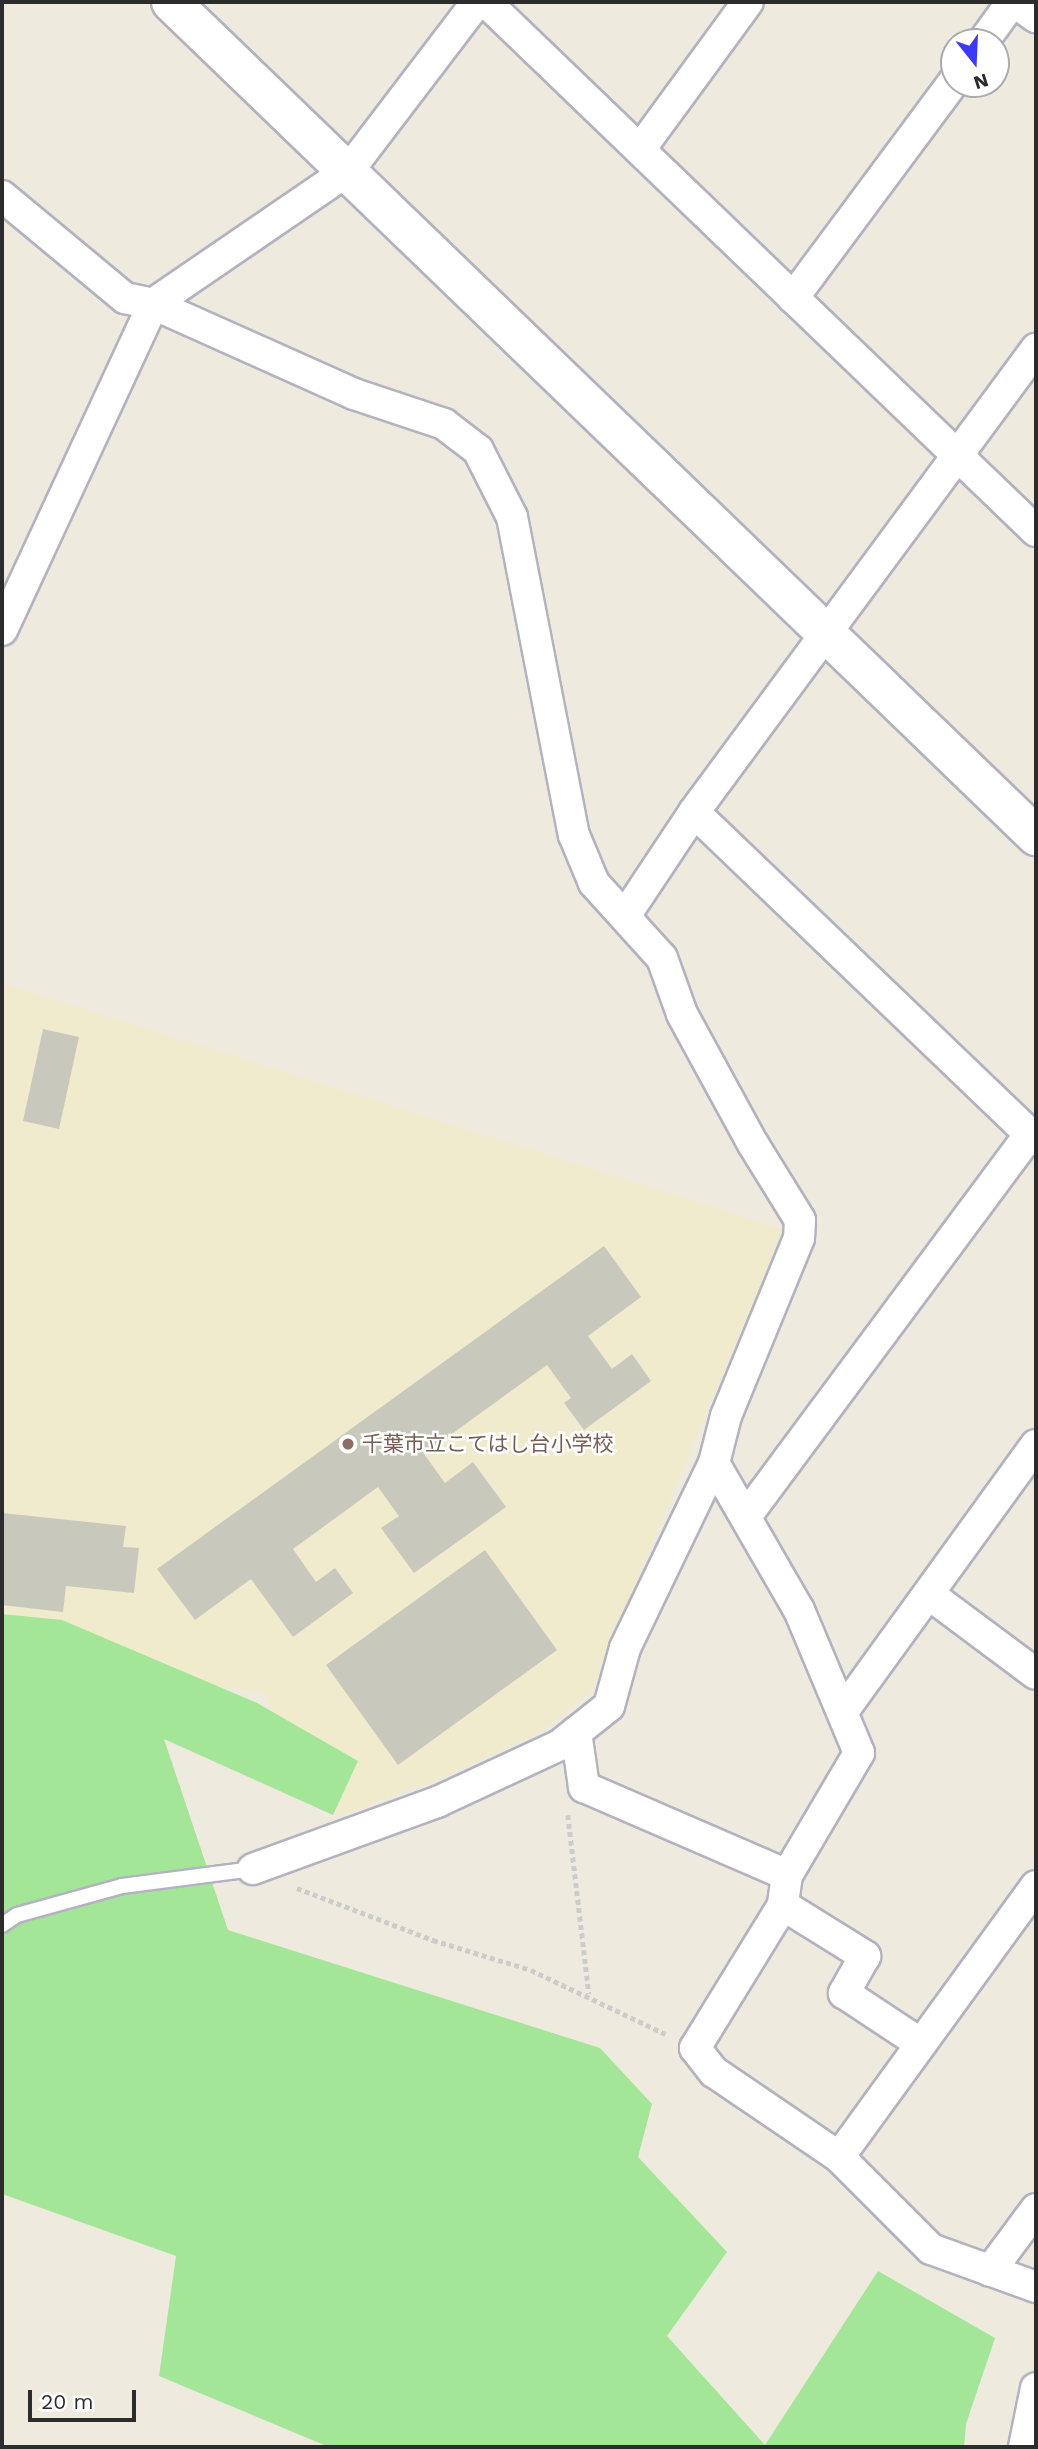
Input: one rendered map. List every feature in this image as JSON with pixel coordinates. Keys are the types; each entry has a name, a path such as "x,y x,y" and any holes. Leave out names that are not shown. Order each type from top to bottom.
{"street":[{"path":"172,2 827,629 1036,836"},
{"path":"2,630 153,304 349,170 477,2"},
{"path":"486,2 641,148 1036,531"},
{"path":"641,148 748,2"},
{"path":"994,28 1014,2 1036,17"},
{"path":"793,298 941,98"},
{"path":"2,196 125,298 153,304 354,394 444,424 478,450 512,517 575,835 594,883 662,958 689,1026 800,1220 799,1238 726,1416 714,1463 625,1648 609,1706 560,1745 437,1802 253,1869"},
{"path":"625,916 694,812 1036,349"},
{"path":"694,812 1033,1137 747,1515"},
{"path":"844,1710 930,1595 1036,1445"},
{"path":"714,1463 747,1515 799,1610 844,1710 859,1753 786,1875 783,1905 695,2048 714,2072 839,2157 931,2249 1036,2287"},
{"path":"930,1595 1036,1674"},
{"path":"576,1732 584,1787 786,1875"},
{"path":"839,2157 1036,1886"},
{"path":"783,1905 865,1956 844,1993 921,2044"},
{"path":"990,2271 1036,2208"},
{"path":"1024,2447 1036,2388"}],"lane":[{"path":"2,1925 17,1915 122,1886 253,1869"}],"path":[{"path":"567,1801 589,1995"},
{"path":"253,1869 589,1995 695,2048"}],"shaded area":[{"name":"千葉市立こてはし台小学校","path":"2,983 783,1229 590,1692 540,1732 442,1778 339,1816 262,1692 2,1659"}],"green space":[{"path":"2,1614 62,1620 257,1703 358,1761 333,1815 164,1739 228,1930 600,2048 652,2104 638,2157 727,2252 667,2336 765,2445 878,2271 995,2338 966,2424 964,2447 329,2447 159,2376 176,2256 2,2194"}],"building":[{"path":"43,1029 79,1037 59,1129 23,1121"},
{"path":"604,1246 641,1297 588,1336 612,1369 632,1354 651,1381 584,1430 564,1403 571,1398 547,1365 424,1454 445,1483 473,1462 506,1507 414,1573 381,1528 399,1516 378,1487 293,1549 316,1582 335,1568 353,1593 293,1637 251,1579 195,1620 157,1569"},
{"path":"2,1513 126,1526 123,1547 139,1548 134,1593 66,1586 63,1612 2,1605"},
{"path":"485,1550 557,1650 398,1765 326,1665"}],"place":[{"name":"千葉市立こてはし台小学校","path":"348,1444"}]}
